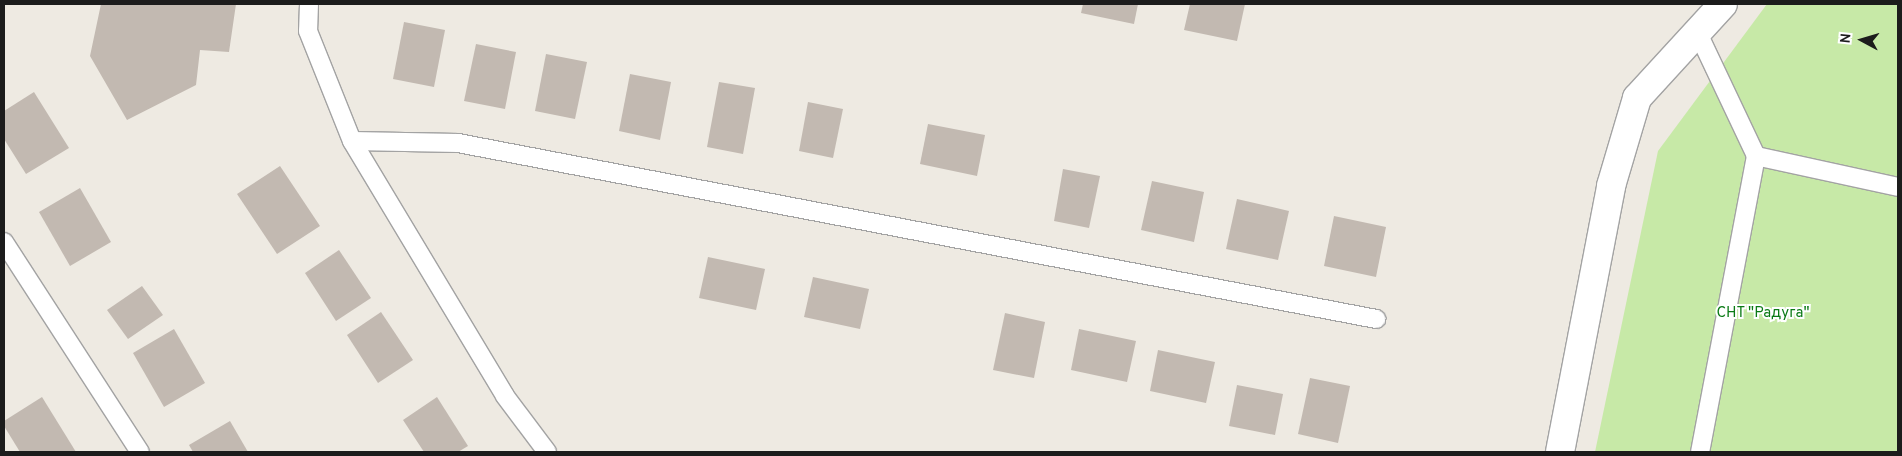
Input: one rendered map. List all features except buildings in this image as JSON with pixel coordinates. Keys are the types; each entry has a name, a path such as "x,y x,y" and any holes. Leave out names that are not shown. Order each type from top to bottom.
{"street":[{"path":"1560,452 1610,186 1637,98 1697,30 1723,4"}],"lane":[{"path":"308,4 308,31 352,141 505,396 547,452"},
{"path":"1697,30 1756,156 1700,452"},
{"path":"352,141 458,143 1376,319"},
{"path":"1756,156 1898,187"},
{"path":"4,242 140,452"}],"green space":[{"name":"СНТ \"Радуга\"","path":"1767,4 1898,4 1898,452 1595,452 1658,151"}]}
